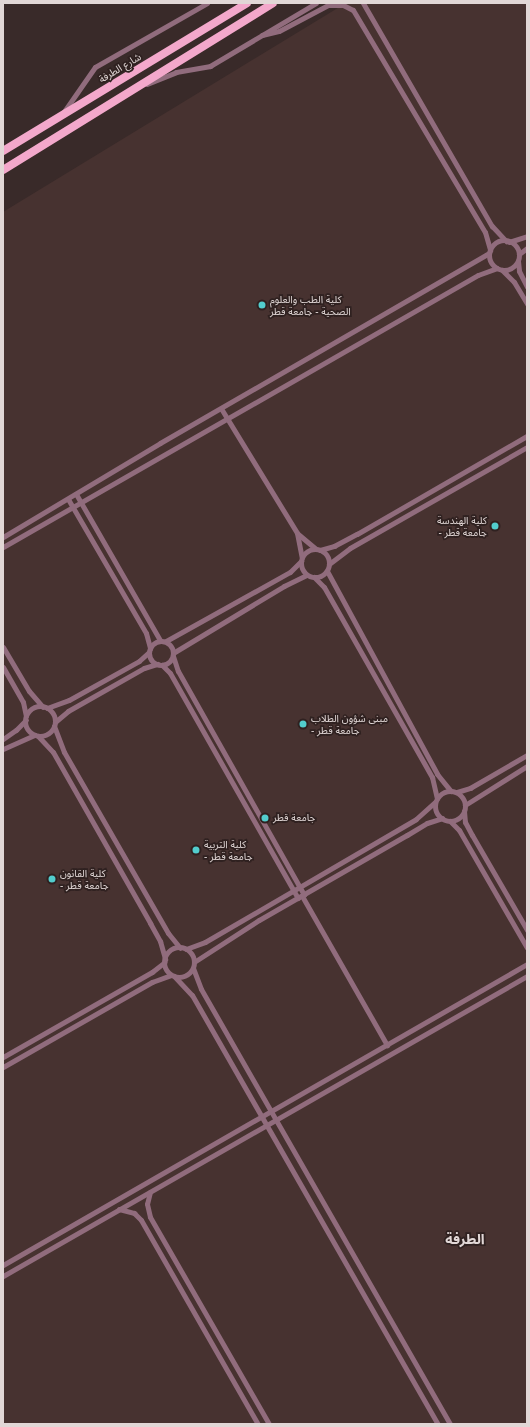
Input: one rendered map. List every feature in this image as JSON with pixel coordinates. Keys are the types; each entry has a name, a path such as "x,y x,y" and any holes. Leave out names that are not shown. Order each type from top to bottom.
{"main road":[{"name":"شارع الطرفة","path":"3,151 247,3"},
{"path":"3,170 273,3"}],"street":[{"path":"196,9 199,3"},
{"path":"61,115 95,67 207,3"},
{"path":"135,87 176,72 210,66 316,3"},
{"path":"363,3 492,226 508,241 515,245 519,254 519,271 527,287"},
{"path":"262,35 279,31 332,4 350,8 360,19 485,232 491,263 514,282 527,304"},
{"path":"360,19 369,14"},
{"path":"372,40 382,36"},
{"path":"389,68 398,63"},
{"path":"399,85 408,80"},
{"path":"3,537 160,443 222,410 490,252 496,243 527,236"},
{"path":"519,254 527,248"},
{"path":"3,547 478,275 499,269 511,268 518,261"},
{"path":"310,358 309,363 314,369"},
{"path":"222,410 297,533 327,557 329,564 327,571 441,781 452,790 458,792 470,788 527,755"},
{"path":"166,642 290,572 306,552 334,546 527,436"},
{"path":"329,564 423,506 527,447"},
{"path":"76,494 160,640 166,642 172,648 178,671 299,886 301,896"},
{"path":"419,498 423,506"},
{"path":"68,499 146,633 151,660 170,672 293,889 301,896 389,1044 395,1051"},
{"path":"397,511 402,519"},
{"path":"297,533 302,569 307,575 314,578 324,587 436,785 436,812 442,818 450,820 458,818 464,811"},
{"path":"104,561 111,556"},
{"path":"314,578 327,571"},
{"path":"3,749 21,739 47,734 55,724 74,708 141,670 170,662 173,655 284,586 307,575"},
{"path":"130,604 136,600"},
{"path":"3,739 16,730 32,710 45,708 69,700 139,661 160,640"},
{"path":"3,647 32,696 52,713 64,752 168,933 180,948"},
{"path":"3,667 22,702 28,729 37,735 53,752 160,941 165,960 173,975 192,995 438,1424"},
{"path":"465,805 527,766"},
{"path":"232,781 238,777"},
{"path":"436,785 441,781"},
{"path":"3,1057 121,990 165,960 170,950 180,948 186,949 205,942 293,889 426,813 443,792 452,790"},
{"path":"458,792 465,805 465,822 527,930"},
{"path":"194,962 215,946 301,896 427,823 442,818"},
{"path":"450,820 464,840 527,948"},
{"path":"258,826 264,824"},
{"path":"464,840 472,836"},
{"path":"505,910 513,906"},
{"path":"186,949 194,962 193,968 201,989 450,1424"},
{"path":"3,1265 527,964"},
{"path":"3,1067 126,998 173,975 186,975 193,968"},
{"path":"3,1276 527,976"},
{"path":"121,990 126,998"},
{"path":"464,1000 469,1009"},
{"path":"382,1048 387,1056"},
{"path":"171,1169 175,1177"},
{"path":"150,1192 147,1204 150,1217 269,1424"},
{"path":"119,1209 134,1213 141,1220 258,1424"},
{"path":"50,1238 54,1246"}],"shaded area":[{"name":"جامعة قطر","path":"346,3 527,3 527,1424 3,1424 3,212"}],"place":[{"name":"كلية الطب والعلوم الصحية - جامعة قطر","path":"262,305"},
{"name":"كلية الهندسة - جامعة قطر","path":"495,526"},
{"name":"مبنى شؤون الطلاب - جامعة قطر","path":"303,724"},
{"name":"جامعة قطر","path":"265,818"},
{"name":"كلية التربية - جامعة قطر","path":"196,850"},
{"name":"كلية القانون - جامعة قطر","path":"52,879"}],"district":[{"name":"الطرفة","path":"465,1239"}]}
